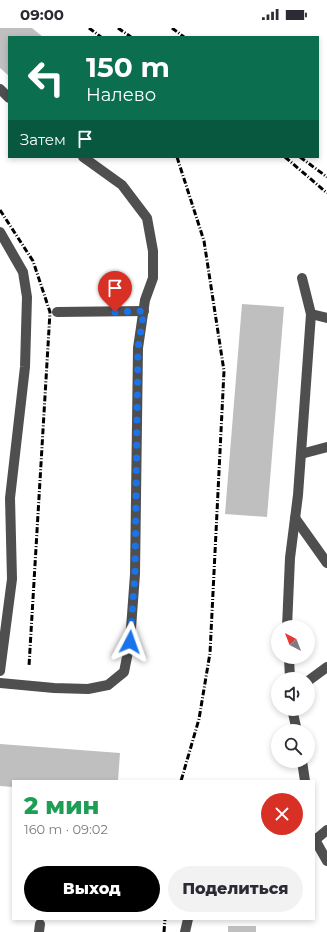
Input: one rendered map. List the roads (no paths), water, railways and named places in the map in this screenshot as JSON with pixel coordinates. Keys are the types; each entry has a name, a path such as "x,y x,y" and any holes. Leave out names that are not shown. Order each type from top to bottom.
{"lane":[{"path":"0,90 8,97"},
{"path":"0,684 88,689 108,685 124,672 130,642 135,574 138,348 145,300 153,278 153,251 147,218 122,185 84,158"},
{"path":"0,232 22,272 27,298 25,367 10,498 12,579 0,671"},
{"path":"287,620 290,558 301,454 311,314 302,278"},
{"path":"57,312 144,311"},
{"path":"311,314 327,318"},
{"path":"301,454 327,447"},
{"path":"295,518 327,563"},
{"path":"315,676 327,667"},
{"path":"303,768 305,780"},
{"path":"315,839 327,830"},
{"path":"315,842 327,861"},
{"path":"185,932 188,920"}],"railway":[{"path":"89,28 100,36"},
{"path":"118,28 130,36"},
{"path":"172,28 183,36"},
{"path":"177,158 204,241 224,371 210,653 199,719 181,780"},
{"path":"286,158 327,193"},
{"path":"301,158 327,177"},
{"path":"0,210 33,261 50,312 29,666"},
{"path":"164,932 165,920"}]}
